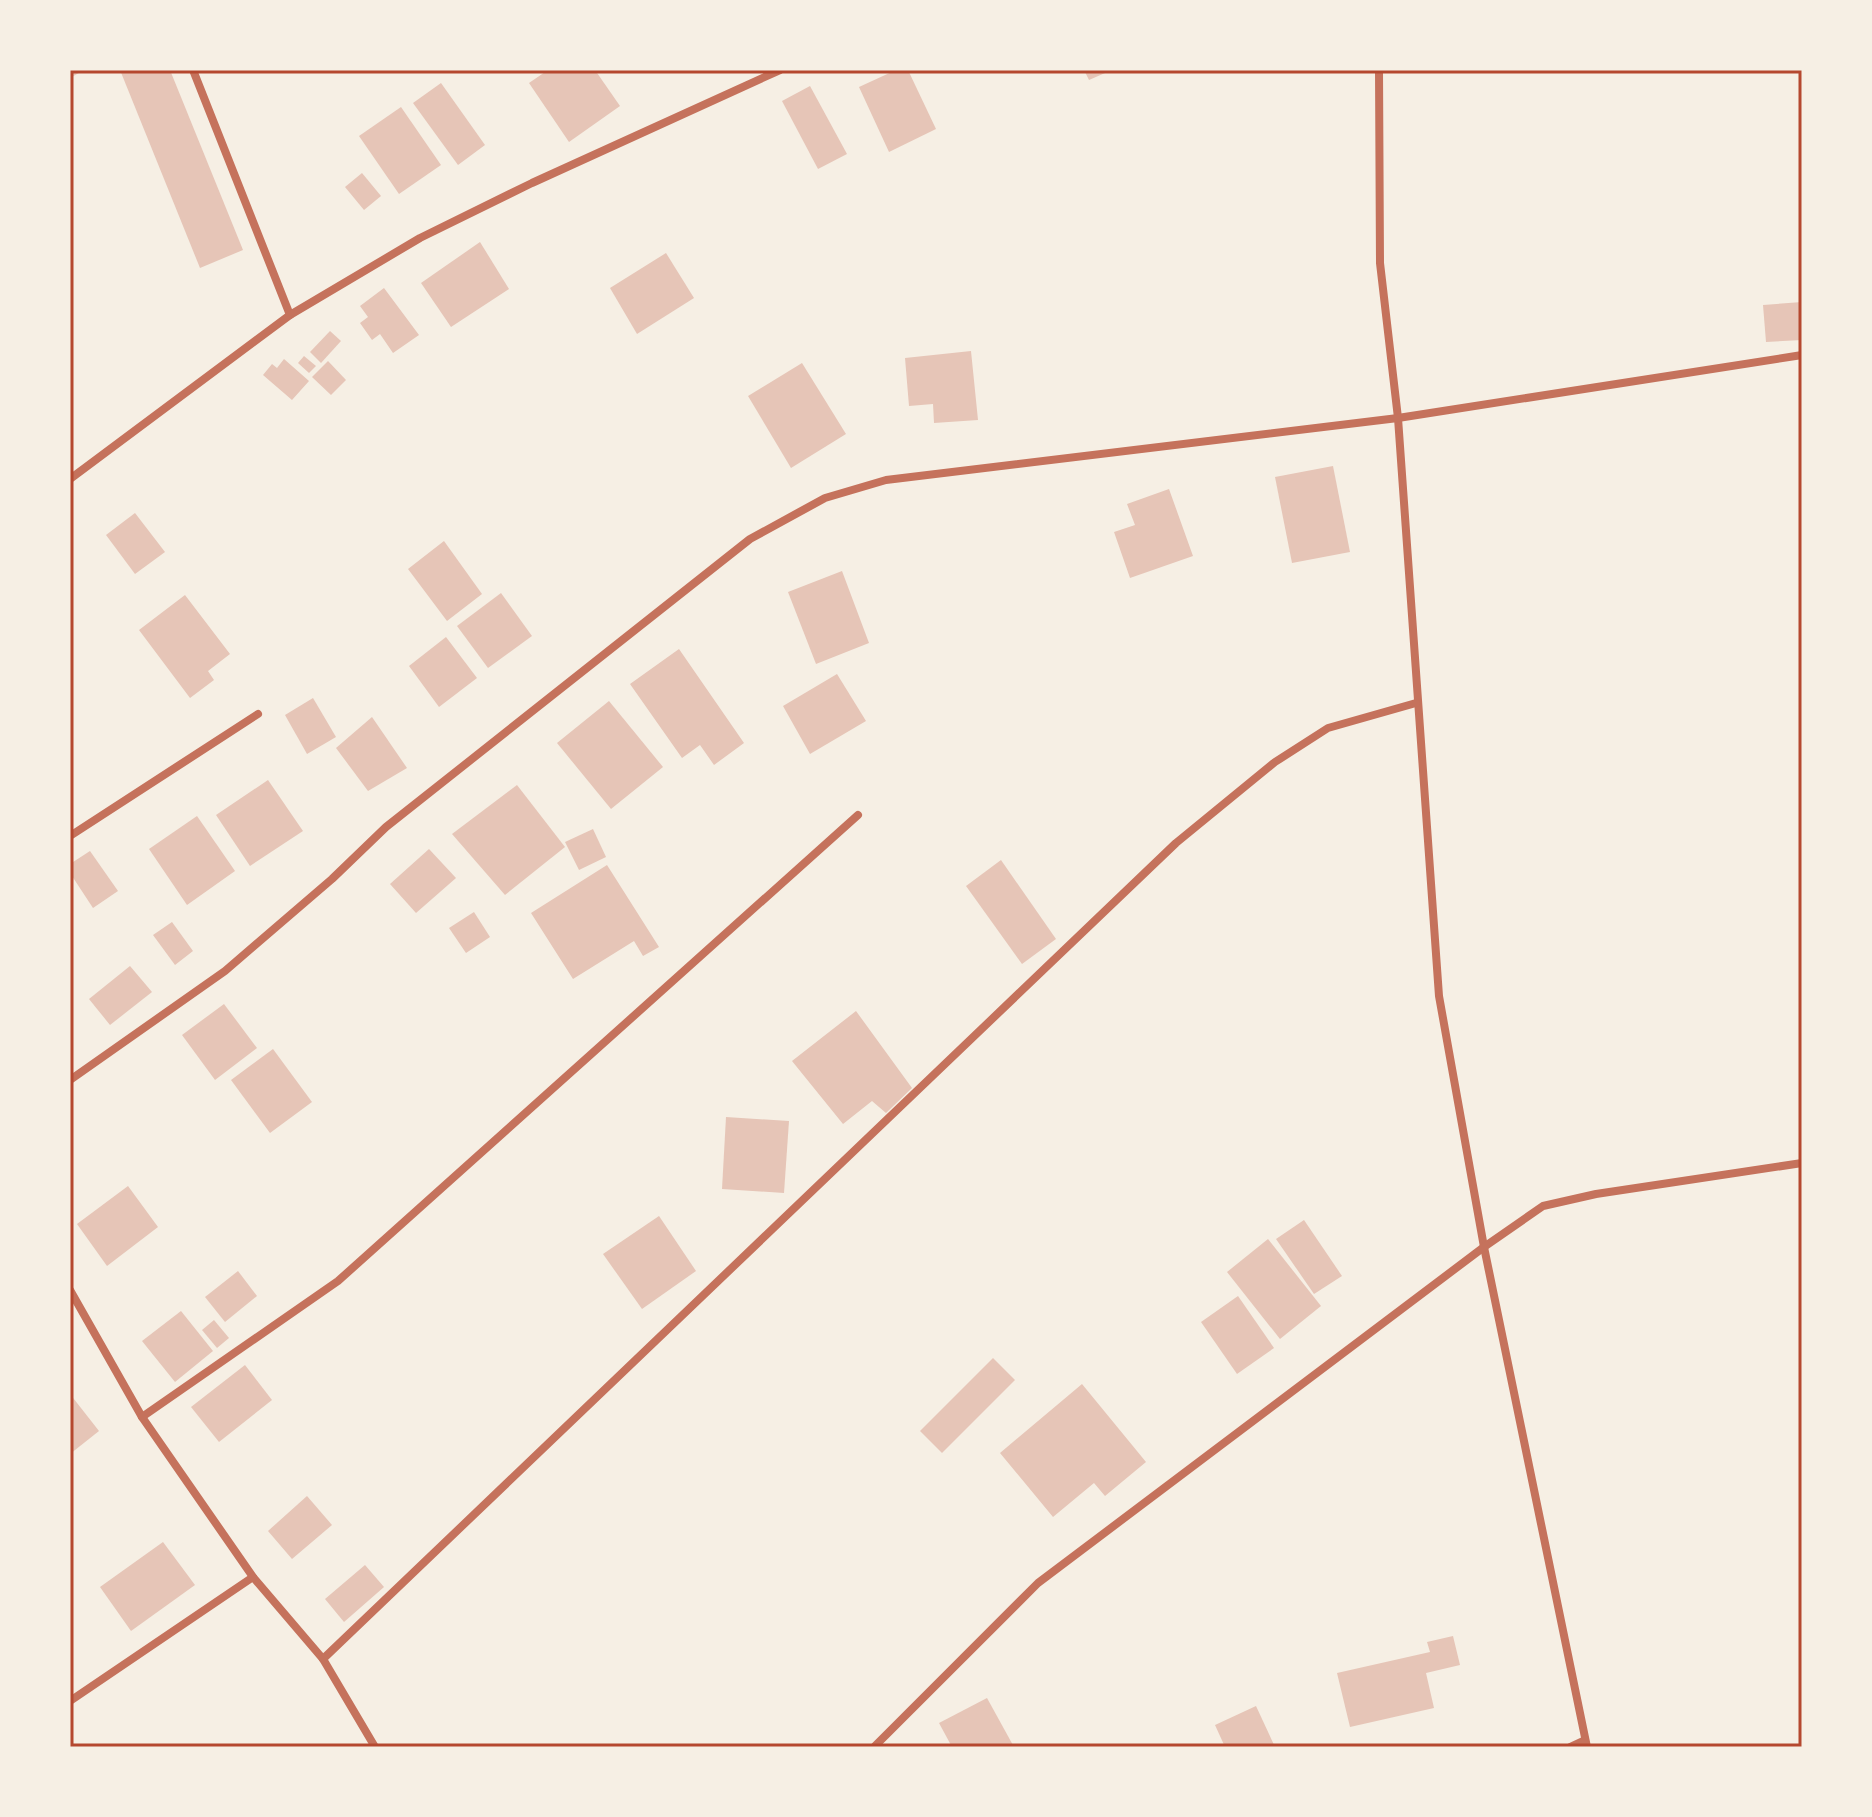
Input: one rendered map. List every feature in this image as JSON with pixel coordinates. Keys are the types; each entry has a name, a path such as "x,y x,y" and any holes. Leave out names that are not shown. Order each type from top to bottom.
{"street":[{"path":"193,70 290,315"},
{"path":"70,479 290,315 420,238 532,183 780,70"},
{"path":"1379,70 1380,263 1398,418 1439,996 1484,1247 1586,1744 1570,1747"},
{"path":"70,1080 225,971 332,879 386,827 750,539 825,498 886,480 1398,418 1802,355"},
{"path":"323,1659 1176,843 1275,762 1328,728 1416,703"},
{"path":"70,836 258,714"},
{"path":"142,1417 338,1281 858,815"},
{"path":"874,1747 1038,1583 1484,1247 1543,1206 1596,1194 1802,1163"},
{"path":"70,1290 142,1417 253,1577 323,1659 375,1747"},
{"path":"70,1701 253,1577"}],"building":[{"path":"70,70 84,70 70,78"},
{"path":"120,70 170,70 243,250 200,268"},
{"path":"548,70 595,70 620,106 569,142 529,83"},
{"path":"896,70 908,70 936,129 889,152 859,87"},
{"path":"1084,70 1112,70 1089,80"},
{"path":"441,83 485,145 458,165 413,103"},
{"path":"810,86 847,154 818,169 782,101"},
{"path":"401,107 441,165 399,194 359,136"},
{"path":"362,173 381,196 364,210 345,187"},
{"path":"480,242 509,289 451,327 421,283"},
{"path":"666,253 694,298 637,334 610,288"},
{"path":"384,288 419,335 393,353 380,334 372,340 360,323 368,317 360,306"},
{"path":"1802,302 1802,340 1766,342 1763,305"},
{"path":"330,331 341,341 321,363 310,352"},
{"path":"971,351 978,420 934,423 933,404 909,406 905,358"},
{"path":"304,356 316,366 309,373 298,363"},
{"path":"284,359 309,381 292,400 263,375 272,364 277,368"},
{"path":"328,361 346,380 331,395 312,377"},
{"path":"802,363 846,434 791,468 748,396"},
{"path":"1333,466 1350,552 1292,563 1275,477"},
{"path":"1169,489 1193,556 1130,578 1114,532 1135,525 1127,504"},
{"path":"135,513 165,552 135,574 106,535"},
{"path":"444,541 482,594 447,621 408,569"},
{"path":"842,571 869,643 816,664 788,592"},
{"path":"501,593 532,636 488,668 457,626"},
{"path":"185,595 230,654 208,671 214,680 190,698 139,630"},
{"path":"446,637 477,678 439,707 409,666"},
{"path":"679,649 744,743 714,765 700,745 682,758 630,684"},
{"path":"837,674 866,721 810,754 783,706"},
{"path":"313,698 336,737 307,754 285,715"},
{"path":"609,701 663,767 611,809 557,743"},
{"path":"372,717 407,768 368,791 336,748"},
{"path":"268,780 303,831 250,866 216,815"},
{"path":"517,785 565,847 505,895 452,834"},
{"path":"197,816 235,871 187,905 149,849"},
{"path":"593,829 606,857 579,870 565,842"},
{"path":"429,849 456,878 416,913 390,884"},
{"path":"90,851 118,891 93,908 70,873 70,864"},
{"path":"1001,860 1056,939 1022,964 966,886"},
{"path":"607,865 659,947 643,956 634,941 573,979 531,913"},
{"path":"474,912 490,937 466,953 449,928"},
{"path":"172,922 193,951 175,965 153,935"},
{"path":"130,966 152,992 110,1025 89,999"},
{"path":"224,1004 257,1048 215,1080 182,1035"},
{"path":"856,1011 912,1088 886,1113 872,1101 843,1124 792,1061"},
{"path":"273,1049 312,1102 270,1133 231,1080"},
{"path":"726,1117 789,1121 784,1193 722,1189"},
{"path":"128,1186 158,1227 107,1266 77,1224"},
{"path":"659,1216 696,1271 642,1309 603,1254"},
{"path":"1304,1220 1342,1276 1314,1294 1276,1239"},
{"path":"1268,1239 1321,1306 1280,1339 1227,1272"},
{"path":"238,1271 257,1296 225,1322 205,1297"},
{"path":"1238,1296 1274,1348 1237,1374 1201,1322"},
{"path":"181,1311 213,1351 175,1382 142,1341"},
{"path":"214,1320 229,1338 217,1348 202,1330"},
{"path":"993,1358 1015,1380 942,1453 920,1431"},
{"path":"245,1365 272,1400 219,1442 191,1407"},
{"path":"1082,1384 1146,1462 1105,1496 1094,1483 1053,1517 1000,1453"},
{"path":"70,1394 99,1431 70,1454"},
{"path":"307,1496 332,1525 292,1559 268,1531"},
{"path":"163,1542 195,1585 131,1631 100,1587"},
{"path":"365,1565 384,1587 344,1622 325,1599"},
{"path":"1453,1636 1460,1665 1426,1673 1434,1708 1350,1727 1337,1673 1430,1652 1427,1642"},
{"path":"987,1698 1014,1747 952,1747 939,1723"},
{"path":"1256,1706 1275,1747 1225,1747 1215,1725"}]}
